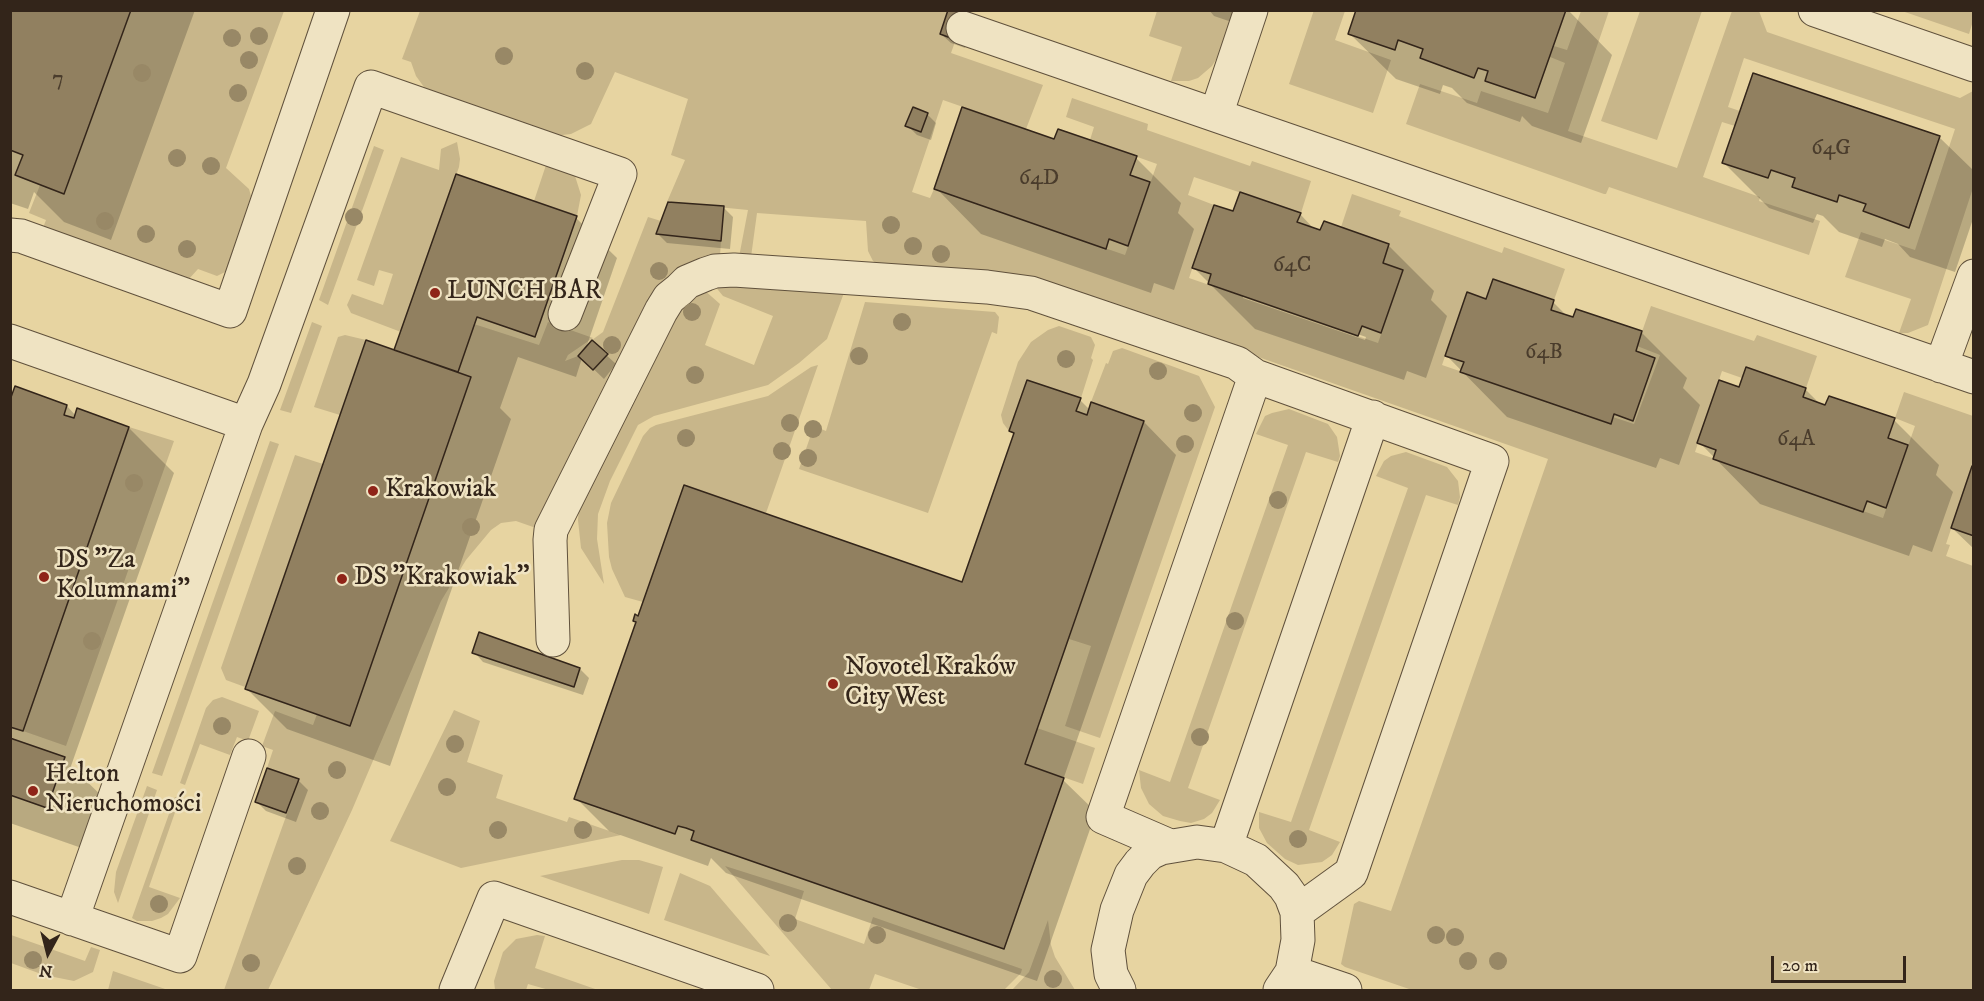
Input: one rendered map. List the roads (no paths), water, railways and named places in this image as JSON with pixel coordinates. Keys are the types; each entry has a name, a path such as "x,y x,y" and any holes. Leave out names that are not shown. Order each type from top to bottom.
{"lane":[{"path":"10,235 21,236 230,311 333,10"},
{"path":"1216,115 1251,10"},
{"path":"1815,10 1974,65"},
{"path":"963,28 1974,377"},
{"path":"72,919 246,424 264,384 371,87 620,174 565,314"},
{"path":"554,640 551,530 669,298 687,282 706,274 734,270 975,286 1031,293 1237,363 1255,376 1492,461 1351,873 1296,912"},
{"path":"1941,366 1974,276"},
{"path":"10,341 246,424"},
{"path":"1170,846 1102,817 1255,376"},
{"path":"1226,846 1373,417"},
{"path":"10,897 180,956 249,756"},
{"path":"1119,990 1111,974 1108,958 1117,910 1131,875 1150,853 1170,846 1197,842 1226,846 1256,860 1291,896 1296,912 1298,940 1286,981 1345,990"},
{"path":"456,990 494,898 758,990"}],"place":[{"name":"LUNCH BAR","path":"435,293"},
{"name":"Krakowiak","path":"373,491"},
{"name":"DS \"Za Kolumnami\"","path":"44,577"},
{"name":"DS \"Krakowiak\"","path":"342,579"},
{"name":"Novotel Kraków City West","path":"833,684"},
{"name":"Helton Nieruchomości","path":"33,791"}]}
